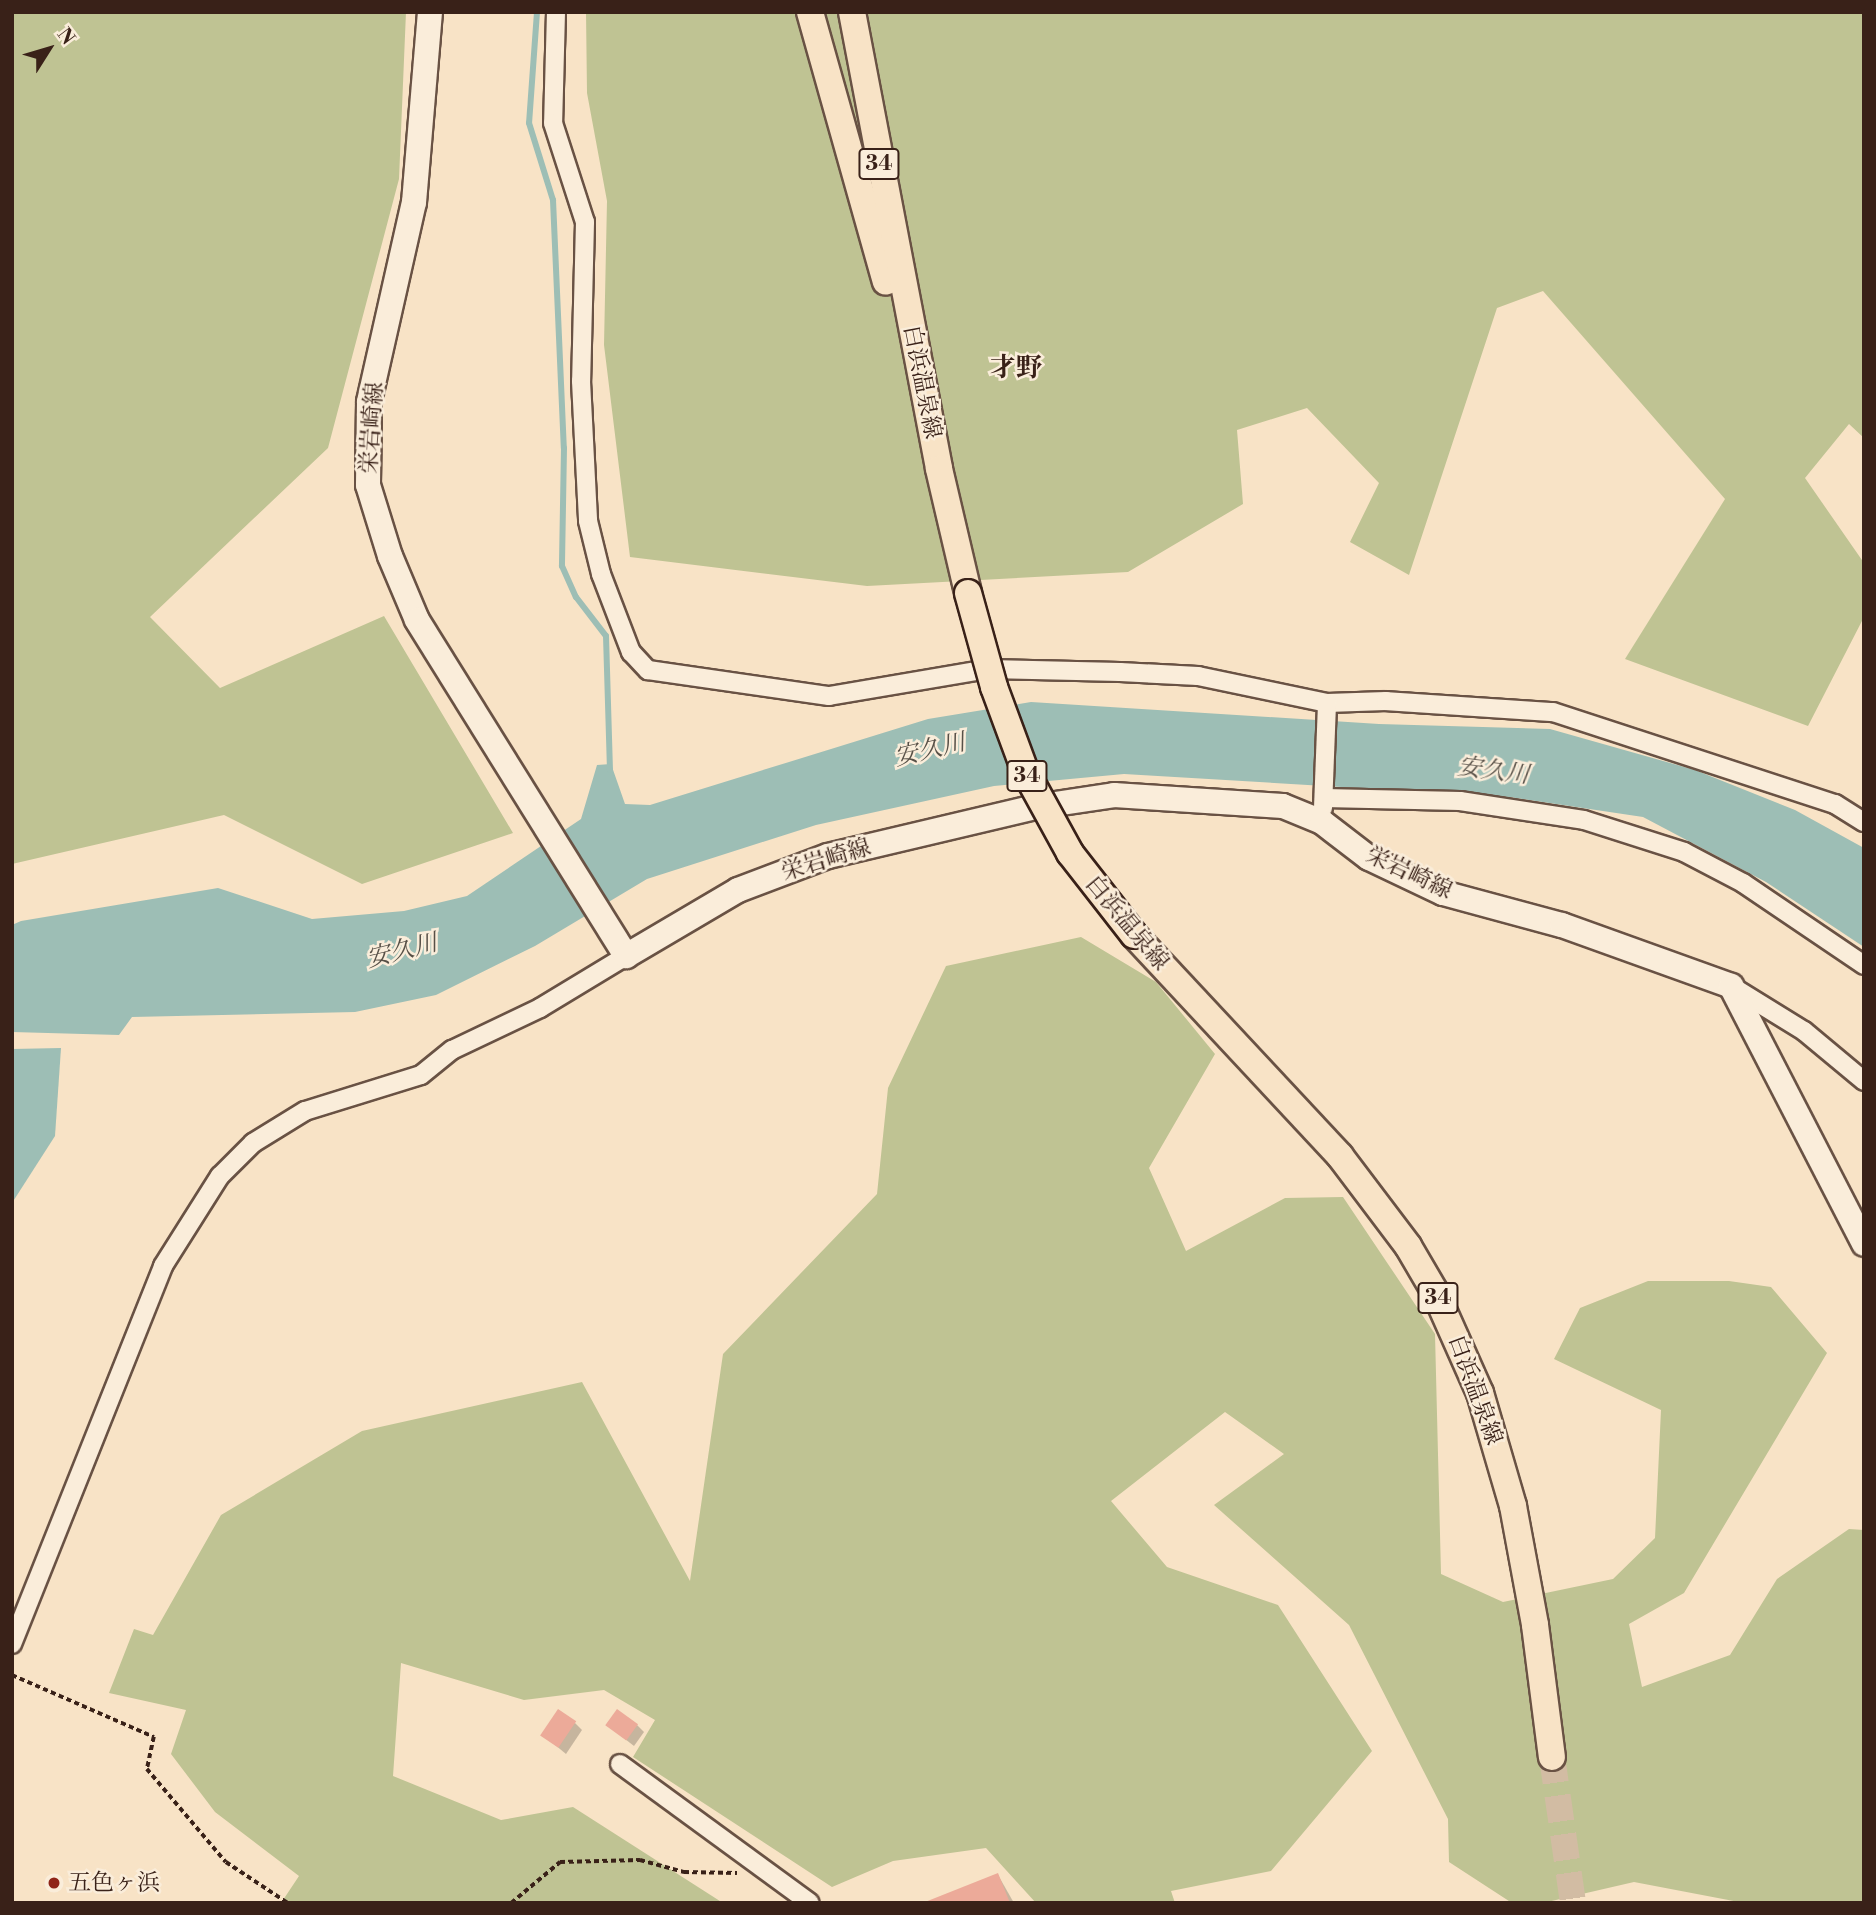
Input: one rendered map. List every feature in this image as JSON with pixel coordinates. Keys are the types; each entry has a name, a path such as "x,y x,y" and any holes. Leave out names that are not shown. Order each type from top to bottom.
{"main road":[{"name":"栄岩崎線","path":"430,12 414,202 369,402 368,485 390,556 417,620 543,818 626,956 738,890 828,856 1035,807 1114,795 1323,810 1370,858 1443,893 1562,925 1731,986"},
{"path":"810,12 939,469"},
{"name":"白浜温泉線","path":"852,12 939,469 968,593 994,687 1025,771 1070,853 1134,935 1340,1156 1408,1246 1435,1292 1480,1393 1510,1494 1535,1625 1552,1757"},
{"path":"865,12 909,315"},
{"path":"1731,986 1864,1244"}],"street":[{"path":"556,12 553,123 585,222 581,381 588,521 601,574 631,652 648,670 829,696 989,668 1146,673 1198,676 1327,707 1386,701 1553,712 1835,804 1864,822"},
{"path":"1327,707 1323,810 1460,802 1584,820 1684,852 1743,883 1864,965"},
{"path":"12,1644 163,1266 219,1176 253,1143 305,1111 421,1075 452,1049 540,1008 626,956"},
{"path":"1731,986 1804,1031 1864,1081"},
{"path":"620,1764 810,1903"}],"path":[{"path":"12,1675 153,1737 146,1769 226,1862 288,1903"},
{"path":"511,1903 560,1862 640,1860 684,1872 773,1874"}],"green space":[{"path":"12,12 406,12 399,179 328,448 150,617 220,688 384,616 513,833 362,884 224,815 12,864"},
{"path":"586,12 1864,12 1864,438 1849,424 1805,478 1864,563 1864,617 1808,726 1625,659 1725,499 1543,291 1497,308 1409,575 1350,542 1379,483 1307,408 1237,430 1243,504 1128,572 867,586 630,557 604,345 607,201 587,93"},
{"path":"1081,937 1156,982 1215,1054 1149,1168 1186,1251 1285,1198 1343,1197 1435,1334 1441,1574 1503,1602 1613,1579 1655,1538 1661,1410 1554,1359 1580,1308 1648,1281 1729,1281 1771,1287 1827,1353 1684,1593 1629,1624 1642,1687 1730,1655 1777,1579 1849,1529 1864,1530 1864,1903 1744,1903 1634,1882 1543,1903 1512,1903 1449,1862 1448,1819 1349,1625 1214,1505 1284,1454 1225,1412 1111,1501 1167,1567 1278,1605 1372,1751 1271,1871 1171,1891 1175,1903 1036,1903 986,1848 893,1861 832,1887 633,1757 655,1720 604,1690 524,1700 401,1663 393,1776 501,1820 573,1807 723,1903 281,1903 299,1876 215,1812 171,1754 186,1710 109,1693 134,1629 153,1635 221,1515 362,1431 582,1382 690,1581 723,1354 877,1194 888,1088 946,966"}],"water":[{"name":"安久川","path":"1031,702 1379,724 1550,729 1695,770 1795,810 1864,848 1864,947 1766,882 1643,817 1509,797 1124,774 994,786 816,825 647,879 535,946 436,995 355,1012 132,1017 119,1035 12,1032 12,925 21,921 218,888 312,919 404,911 467,896 581,819 597,765 611,764 625,804 650,805 928,719"},
{"path":"61,1048 55,1136 12,1203 12,1049"}],"building":[{"path":"558,1709 576,1721 558,1748 540,1736"},
{"path":"617,1709 638,1724 626,1740 605,1725"},
{"path":"998,1873 1010,1903 925,1902"}],"waterway":[{"path":"537,12 529,123 553,200 564,448 562,566 576,597 606,636 610,770"}],"tunnel":[{"path":"1552,1757 1573,1903"}],"place":[{"name":"五色ヶ浜","path":"54,1883"}],"district":[{"name":"才野","path":"1016,369"}]}
